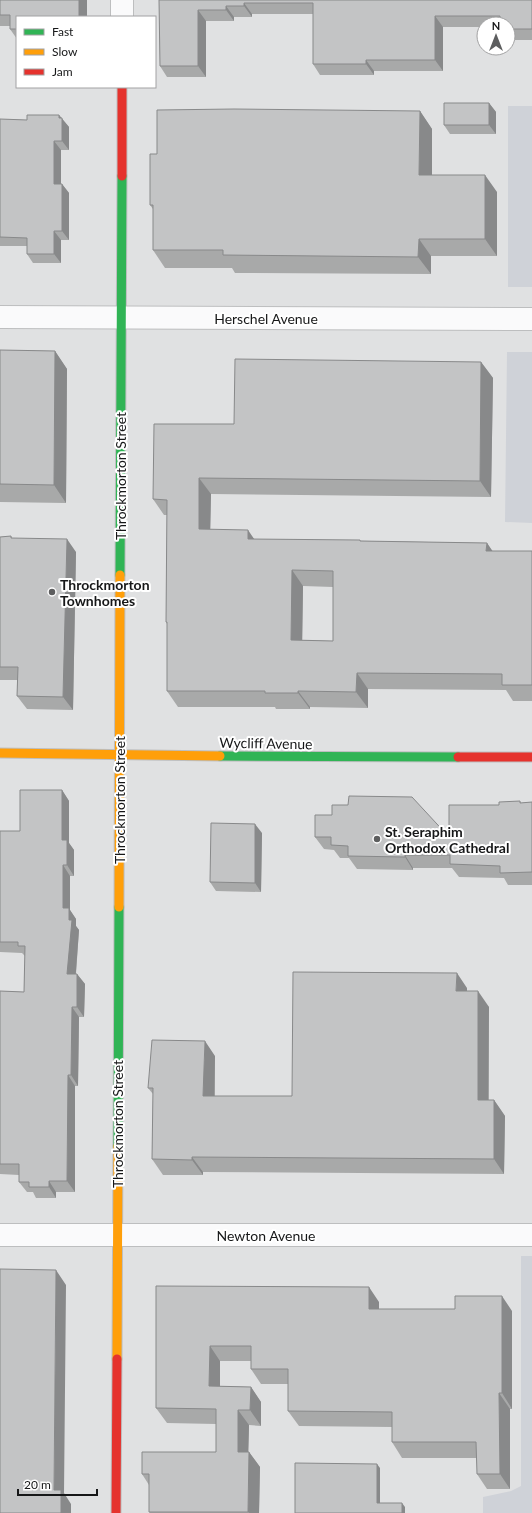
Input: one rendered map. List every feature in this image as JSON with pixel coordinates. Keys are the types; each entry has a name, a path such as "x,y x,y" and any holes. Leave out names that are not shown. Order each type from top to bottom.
{"street":[{"path":"122,0 122,16"},
{"name":"Throckmorton Street","path":"116,1513 122,88"},
{"name":"Herschel Avenue","path":"0,317 532,319"},
{"name":"Wycliff Avenue","path":"0,753 303,757 532,757"},
{"name":"Newton Avenue","path":"0,1235 532,1235"}],"shaded area":[{"path":"508,106 532,106 532,287 508,287"},
{"path":"507,352 532,352 532,523 505,522"},
{"path":"521,1256 532,1256 532,1513 483,1513 483,1497 511,1491 521,1486"}],"building":[{"path":"0,0 79,0 79,16 16,16 16,29 10,29 10,15 0,15"},
{"path":"159,0 532,0 532,29 516,29 516,16 435,16 435,60 366,60 366,64 313,64 313,3 244,3 244,6 226,6 226,10 198,10 198,66 160,66"},
{"path":"444,103 489,103 489,125 444,125"},
{"path":"234,109 420,111 419,175 485,175 485,239 419,239 418,257 223,255 223,250 153,250 153,205 150,205 150,154 157,154 157,110"},
{"path":"27,115 59,115 59,118 62,118 62,141 54,141 54,184 62,184 62,231 54,231 54,254 27,254 27,238 0,237 0,119 27,120"},
{"path":"0,350 55,351 54,485 0,484"},
{"path":"235,359 481,362 480,481 199,478 199,529 248,530 248,539 487,543 486,551 532,551 532,685 502,685 502,674 357,673 356,692 298,691 298,693 265,693 265,691 167,691 167,500 153,499 154,424 234,424","holes":["292,570 333,571 333,641 291,640"]},
{"path":"11,536 11,538 67,539 63,697 17,696 18,667 0,667 0,537"},
{"path":"20,790 62,790 62,840 67,840 67,865 63,865 63,908 69,908 69,920 72,920 67,974 77,974 77,1007 72,1007 71,1075 68,1075 67,1181 49,1181 49,1187 29,1187 29,1182 19,1182 19,1164 0,1164 0,991 24,992 25,946 18,946 18,942 0,942 0,831 20,831"},
{"path":"349,796 412,797 449,837 449,805 499,805 499,802 532,802 532,872 500,873 500,866 450,864 450,855 405,855 405,857 348,856 348,846 331,845 331,837 315,837 315,815 332,815 332,805 348,805"},
{"path":"211,823 255,824 255,883 210,882"},
{"path":"293,972 457,973 456,991 478,991 478,1100 494,1100 494,1159 192,1157 192,1160 152,1159 153,1088 148,1088 152,1040 205,1041 203,1096 292,1096"},
{"path":"0,1269 56,1270 54,1490 61,1490 61,1513 0,1513"},
{"path":"156,1286 369,1287 369,1309 455,1309 455,1296 502,1296 502,1393 499,1393 500,1474 477,1474 476,1442 392,1442 392,1412 288,1411 288,1369 251,1369 251,1346 210,1346 209,1386 251,1387 250,1410 238,1410 238,1452 249,1452 248,1512 149,1512 149,1474 142,1474 142,1452 216,1452 216,1409 156,1408"},
{"path":"295,1463 377,1464 377,1503 402,1503 402,1513 295,1513"}],"traffic: fast":[{"path":"120,575 122,176"},
{"path":"220,756 458,757"},
{"path":"118,1146 119,907"}],"traffic: slow":[{"path":"119,907 120,575"},
{"path":"0,753 220,756"},
{"path":"117,1359 118,1146"}],"traffic: jam":[{"path":"122,88 122,176"},
{"path":"458,757 532,757"},
{"path":"116,1513 117,1359"}],"place":[{"name":"Throckmorton Townhomes","path":"52,592"},
{"name":"St. Seraphim Orthodox Cathedral","path":"377,839"}]}
